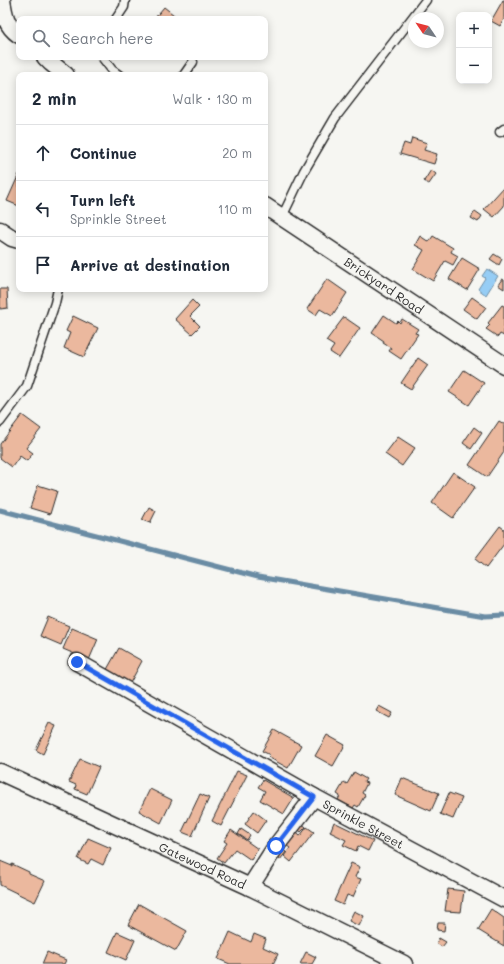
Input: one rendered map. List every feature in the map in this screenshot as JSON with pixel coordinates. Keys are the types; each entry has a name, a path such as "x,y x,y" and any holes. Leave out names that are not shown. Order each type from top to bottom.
{"street":[{"path":"2,0 5,18 16,33"},
{"path":"48,60 62,72"},
{"name":"Brickyard Road","path":"268,208 504,365"},
{"path":"0,230 16,239"},
{"name":"Sprinkle Street","path":"77,662 314,797 504,899"},
{"name":"Gatewood Road","path":"0,772 250,887 404,964"},
{"path":"250,887 276,846 314,797"}],"lane":[{"path":"118,16 124,7 125,0"},
{"path":"282,217 304,171 335,118 426,0"},
{"path":"104,60 115,72"},
{"path":"186,72 193,62"},
{"path":"0,422 27,386 57,292"}],"water":[{"path":"487,269 498,276 486,295 478,289 485,278 482,276"}],"building":[{"path":"504,0 504,19 500,26 492,22"},
{"path":"164,7 175,16 156,16"},
{"path":"412,138 427,143 424,150 437,154 434,164 400,154 404,143 410,145"},
{"path":"431,170 436,174 429,184 424,181"},
{"path":"16,181 16,205 7,201"},
{"path":"504,187 504,206 494,217 484,209"},
{"path":"475,211 482,216 478,222 471,218"},
{"path":"420,236 429,242 433,236 453,248 451,252 458,256 453,265 445,261 433,281 413,269 424,250 415,245"},
{"path":"494,254 502,259 499,265 490,259"},
{"path":"462,258 480,269 467,290 449,279"},
{"path":"327,279 347,293 332,316 320,309 316,315 307,309"},
{"path":"502,279 504,280 504,289 498,285"},
{"path":"0,289 7,289 8,308 0,309"},
{"path":"472,297 486,307 477,319 463,309"},
{"path":"192,300 199,307 190,316 200,326 192,334 175,319"},
{"path":"502,305 504,306 504,336 500,334 498,337 486,329 490,325 488,323"},
{"path":"384,315 396,323 398,321 400,323 402,319 418,329 415,333 418,334 401,359 389,351 391,348 383,343 384,341 372,333"},
{"path":"73,316 98,328 84,357 64,348 70,333 66,331"},
{"path":"344,317 360,328 339,358 330,352 334,346 326,341"},
{"path":"418,358 428,365 411,389 401,383"},
{"path":"464,370 484,383 469,405 449,392"},
{"path":"22,415 41,429 26,448 33,453 27,461 20,456 12,467 0,458 0,444"},
{"path":"499,421 504,424 504,452 487,477 469,465"},
{"path":"474,427 482,433 471,449 463,443"},
{"path":"398,437 415,448 402,466 385,454"},
{"path":"453,472 475,487 453,518 432,503"},
{"path":"38,485 57,491 50,514 30,508"},
{"path":"149,507 156,511 150,523 142,520"},
{"path":"500,526 504,529 504,544 486,568 475,559"},
{"path":"48,617 69,626 61,645 40,636"},
{"path":"72,628 98,639 89,660 63,649"},
{"path":"119,648 142,661 129,685 105,673"},
{"path":"379,706 392,713 389,718 376,711"},
{"path":"49,723 56,726 43,754 36,750"},
{"path":"274,730 301,745 288,768 268,757 270,755 262,751"},
{"path":"327,735 345,745 333,766 315,756"},
{"path":"80,759 99,767 87,794 75,789 76,785 69,782"},
{"path":"237,771 247,775 221,826 212,821"},
{"path":"354,772 366,779 364,782 367,783 362,793 365,795 358,807 355,805 353,808 338,800 340,796 337,794 344,782 347,784"},
{"path":"402,778 439,793 431,811 395,795"},
{"path":"263,780 294,798 284,814 260,800 265,791 258,787"},
{"path":"150,789 172,800 161,823 139,811"},
{"path":"449,793 462,798 453,819 440,814"},
{"path":"200,794 209,798 192,836 182,832"},
{"path":"254,811 266,820 257,833 245,824"},
{"path":"300,822 306,827 301,832 295,827"},
{"path":"334,822 373,841 368,851 358,846 356,851 343,845 346,840 330,832"},
{"path":"307,827 314,832 291,862 284,856 290,848 283,843 293,830 300,836"},
{"path":"241,829 250,835 247,840 238,834"},
{"path":"231,830 258,849 251,860 235,849 224,863 217,858 227,843 224,841"},
{"path":"88,838 111,848 103,865 91,859 88,864 78,859"},
{"path":"280,847 286,852 280,860 275,856"},
{"path":"0,861 12,866 12,864 45,881 35,902 0,885"},
{"path":"351,863 360,867 355,877 361,879 353,897 347,895 343,905 334,901"},
{"path":"448,889 464,891 461,912 445,911"},
{"path":"139,904 187,931 176,951 128,925"},
{"path":"491,909 504,918 504,946 478,930"},
{"path":"354,911 364,916 359,926 349,921"},
{"path":"438,923 445,923 444,931 437,930"},
{"path":"117,932 135,940 126,960 108,952"},
{"path":"230,932 251,942 254,934 266,939 263,947 278,954 273,964 230,964 218,959"},
{"path":"439,938 446,942 442,947 436,943"},
{"path":"47,952 66,960 64,964 42,964"},
{"path":"306,952 316,957 312,964 300,964"}],"waterway":[{"path":"0,510 258,577 485,616 504,615"}],"route":[{"path":"77,662 314,797 276,846"}]}
